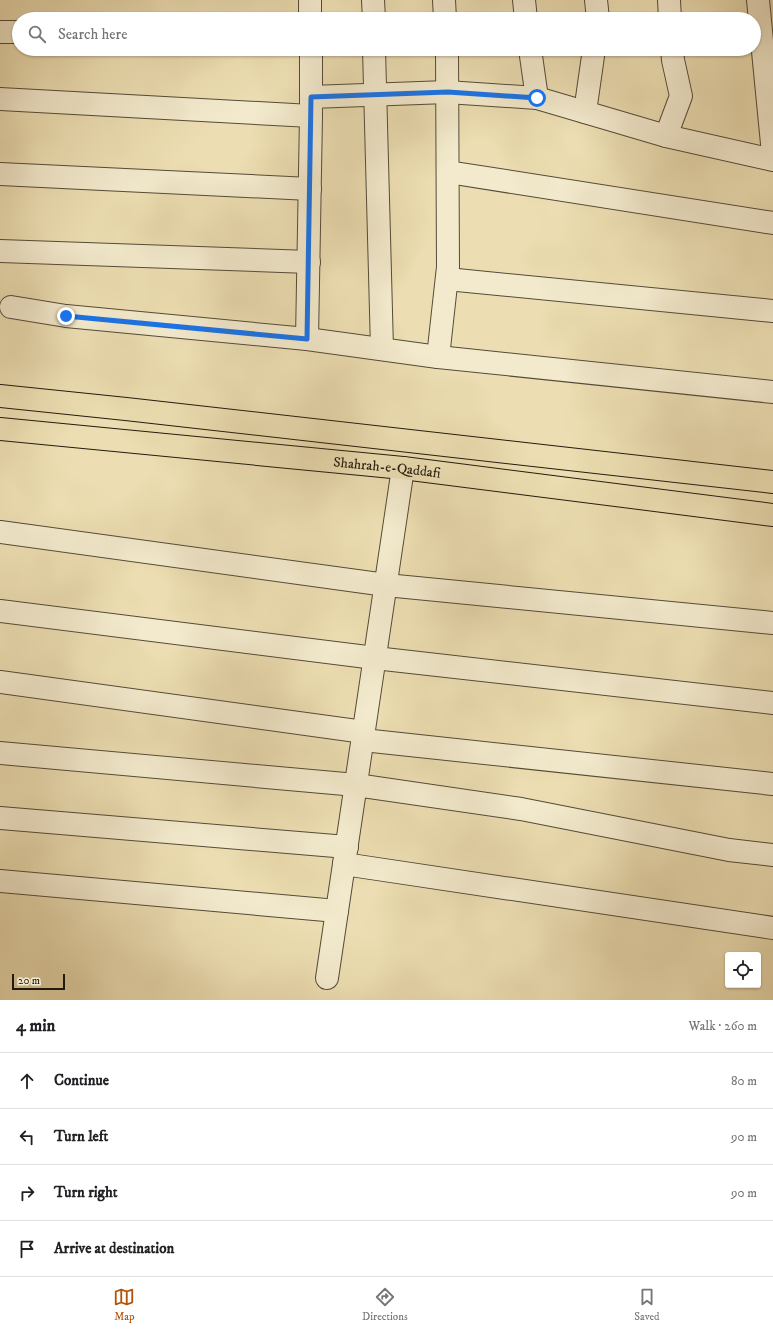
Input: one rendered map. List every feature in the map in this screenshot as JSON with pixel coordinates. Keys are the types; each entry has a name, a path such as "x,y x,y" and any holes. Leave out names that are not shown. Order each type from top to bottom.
{"main road":[{"name":"Shahrah-e-Qaddafi","path":"0,396 773,482"},
{"name":"Shahrah-e-Qaddafi","path":"0,428 403,468 773,515"}],"street":[{"path":"310,0 310,12"},
{"path":"373,0 374,12"},
{"path":"444,0 445,12"},
{"path":"524,0 525,12"},
{"path":"596,0 597,12"},
{"path":"669,0 670,12"},
{"path":"758,0 759,12"},
{"path":"761,31 773,154"},
{"path":"0,32 12,32"},
{"path":"307,339 311,106 310,56"},
{"path":"374,56 382,349"},
{"path":"438,357 446,279 448,172 446,56"},
{"path":"531,56 537,98"},
{"path":"585,112 593,56"},
{"path":"666,136 681,96 672,56"},
{"path":"0,99 311,106 375,95 448,92 537,98 666,136 773,160"},
{"path":"448,172 773,223"},
{"path":"0,174 310,189"},
{"path":"0,251 309,262"},
{"path":"446,279 773,311"},
{"path":"11,307 66,316 307,339 438,357 773,392"},
{"path":"327,978 403,468"},
{"path":"0,532 386,585 773,623"},
{"path":"0,611 375,658 773,703"},
{"path":"0,682 363,736 773,784"},
{"path":"0,753 356,785 521,809 722,848 773,855"},
{"path":"0,818 346,855 773,928"},
{"path":"0,881 337,911"}],"route":[{"path":"66,316 307,339 312,116 311,97 448,92 537,98"}]}
